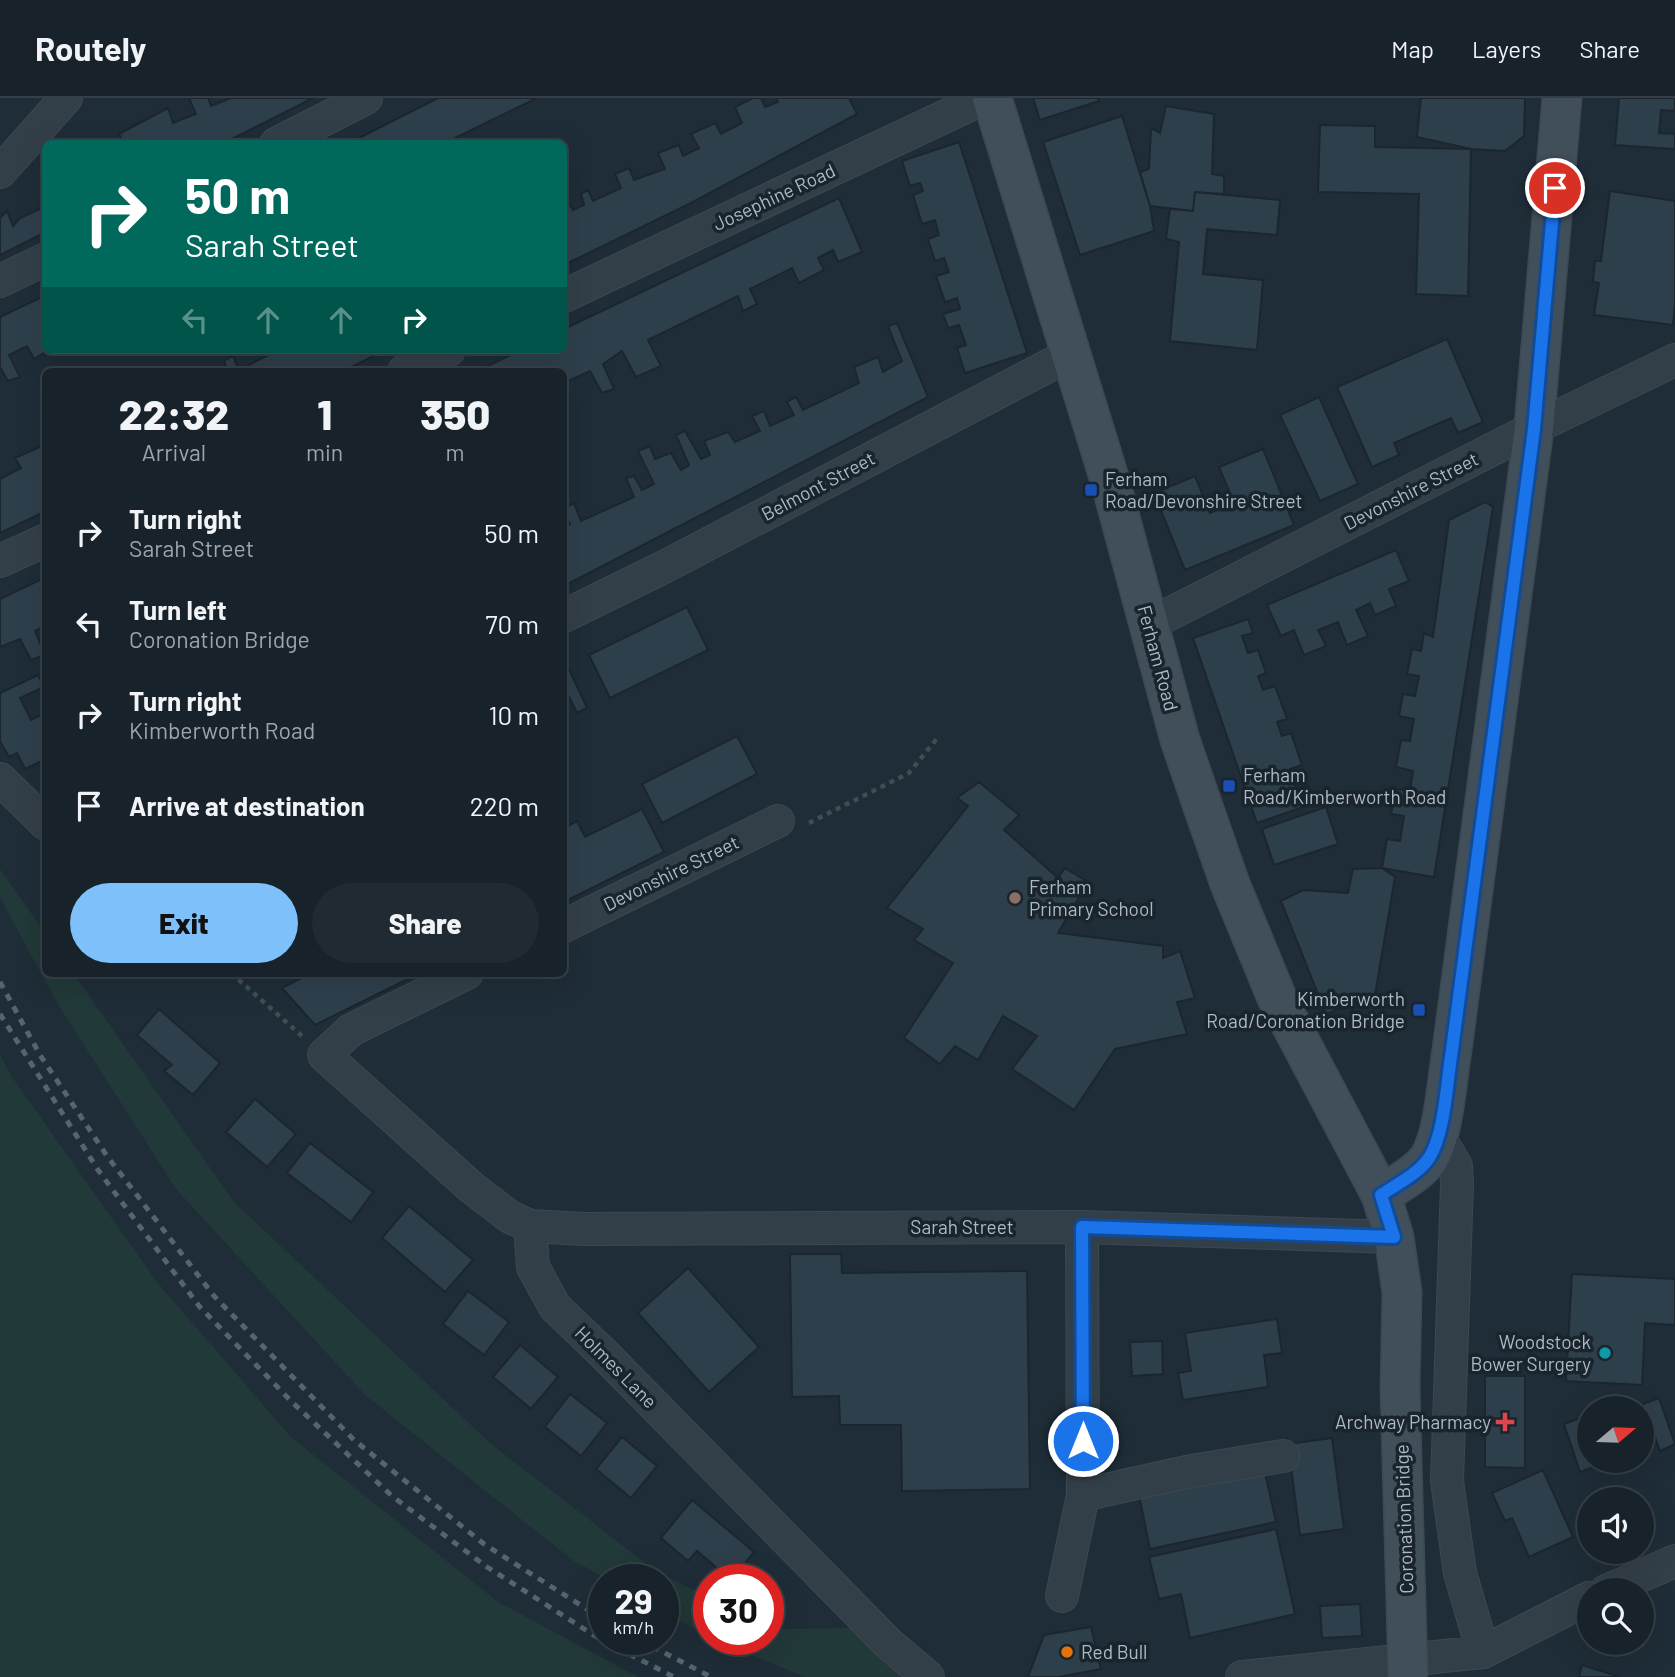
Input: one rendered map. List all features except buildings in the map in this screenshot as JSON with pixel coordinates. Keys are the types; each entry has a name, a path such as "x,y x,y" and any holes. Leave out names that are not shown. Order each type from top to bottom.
{"street":[{"path":"0,172 66,98"},
{"path":"283,140 366,98"},
{"name":"Josephine Road","path":"567,295 984,98"},
{"name":"Ferham Road","path":"992,98 1111,484 1181,740 1230,884 1278,998 1381,1195"},
{"path":"1381,1195 1418,1170 1429,1157 1438,1136 1452,1050 1534,429 1562,98"},
{"path":"0,281 42,261"},
{"path":"410,368 440,354"},
{"name":"Belmont Street","path":"567,615 664,567 1071,354"},
{"name":"Devonshire Street","path":"1148,625 1675,360"},
{"path":"0,561 42,542"},
{"path":"0,779 42,820"},
{"name":"Devonshire Street","path":"567,925 778,821"},
{"path":"459,977 351,1030 324,1055 472,1188 510,1217 530,1226"},
{"path":"1438,1136 1455,1166 1457,1184 1447,1481 1460,1573 1483,1652"},
{"name":"Coronation Bridge","path":"1381,1195 1394,1237 1402,1292 1400,1388 1408,1677"},
{"name":"Sarah Street","path":"530,1226 585,1229 1082,1227 1394,1237"},
{"name":"Holmes Lane","path":"530,1226 533,1267 555,1307 888,1643 928,1677"},
{"path":"1062,1596 1083,1495 1082,1227"},
{"path":"1083,1495 1186,1472 1283,1456"},
{"path":"1636,1578 1675,1561"},
{"path":"1242,1677 1483,1652 1577,1604"}],"path":[{"path":"778,821 793,831 909,773 939,736"},
{"path":"236,977 324,1055"}],"green space":[{"path":"0,869 42,929 42,975 0,898"},
{"path":"43,977 76,977 234,1202 490,1443 646,1564 588,1564 588,1569 574,1561 366,1396 176,1189"},
{"path":"0,1055 12,1077 157,1282 290,1436 498,1602 588,1650 588,1655 597,1655 638,1677 0,1677"},
{"path":"679,1583 693,1589 693,1628 679,1620"},
{"path":"853,1628 901,1677 805,1677 751,1655 784,1655 784,1629"}],"railway":[{"path":"0,982 40,1055 107,1156 214,1296 354,1440 484,1544 588,1610"},
{"path":"0,1014 98,1170 199,1306 291,1401 392,1496 487,1567 600,1639 674,1677"},
{"path":"669,1655 711,1677"}],"place":[{"name":"Ferham Road/Devonshire Street","path":"1091,490"},
{"name":"Ferham Road/Kimberworth Road","path":"1229,786"},
{"name":"Ferham Primary School","path":"1015,898"},
{"name":"Kimberworth Road/Coronation Bridge","path":"1419,1010"},
{"name":"Woodstock Bower Surgery","path":"1605,1353"},
{"name":"Archway Pharmacy","path":"1505,1422"},
{"name":"Red Bull","path":"1067,1652"}],"route":[{"path":"1083,1441 1082,1227 1394,1237 1381,1195 1418,1170 1429,1157 1438,1136 1452,1050 1534,429 1555,188"}]}
